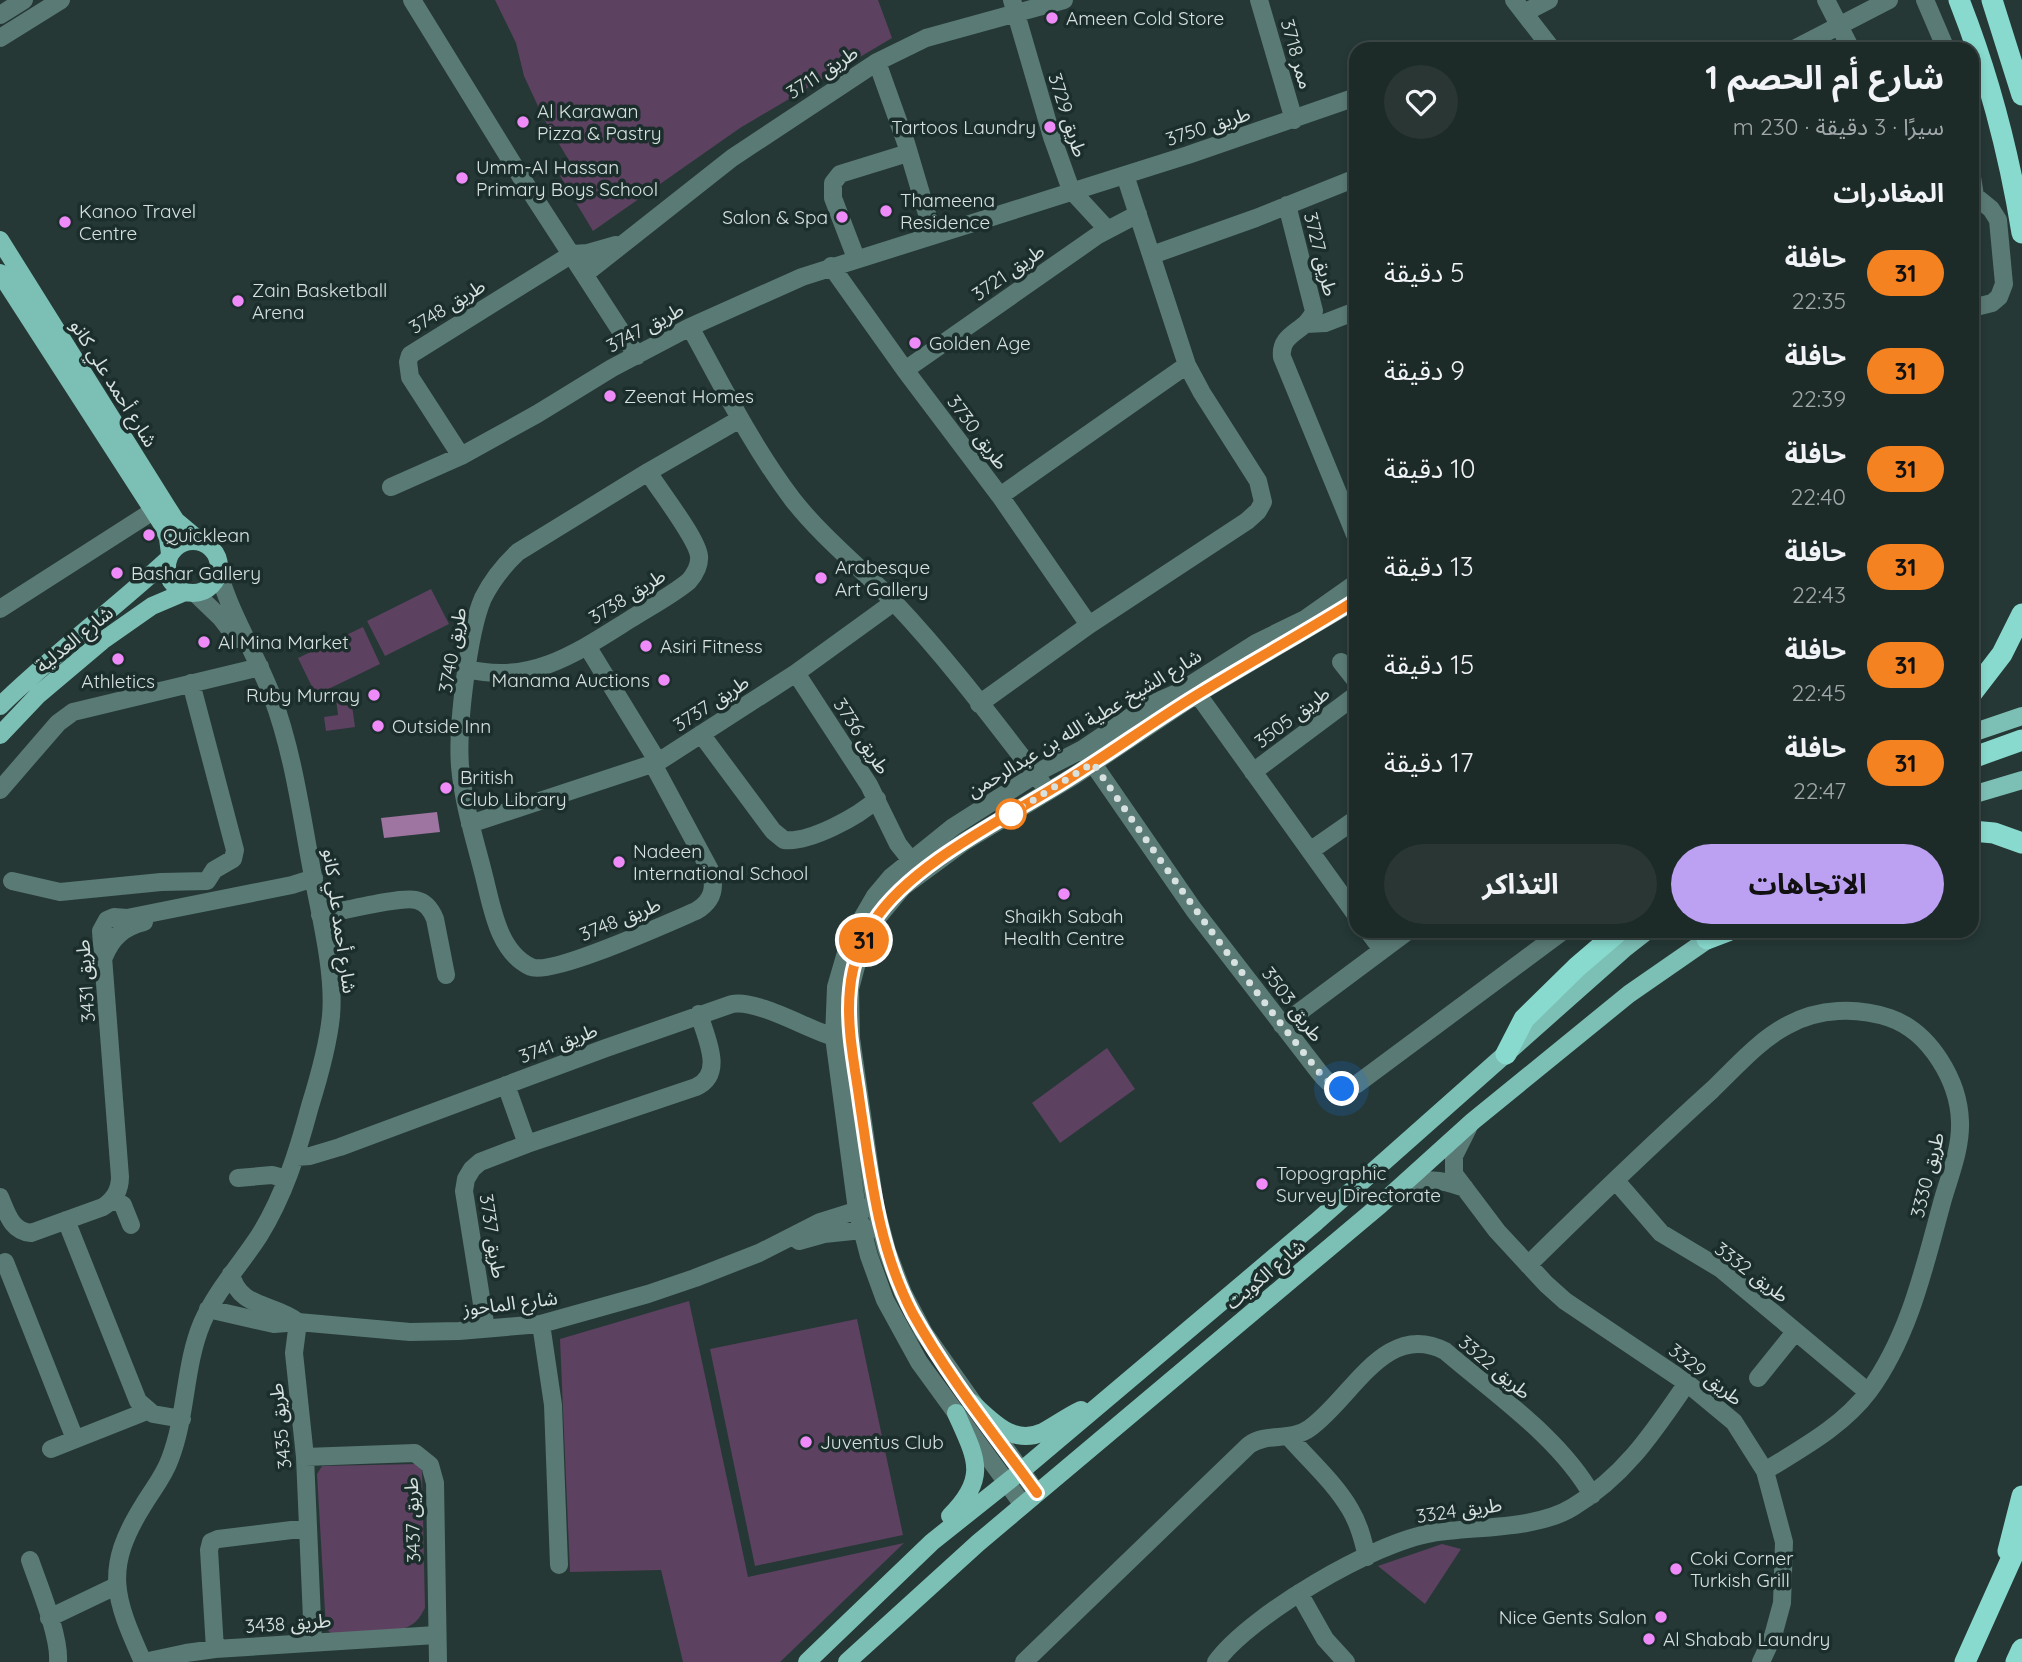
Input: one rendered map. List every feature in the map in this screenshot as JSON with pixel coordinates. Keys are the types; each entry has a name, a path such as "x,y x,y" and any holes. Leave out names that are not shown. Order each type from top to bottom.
{"highway":[{"path":"1959,0 1975,42"},
{"path":"1992,0 2022,95"},
{"path":"1979,54 2004,135 2022,233"},
{"path":"1979,684 2002,654 2022,614"},
{"path":"1979,755 2022,740"},
{"path":"1979,832 1994,833 2022,843"},
{"path":"1506,1054 1524,1019 1611,938"},
{"path":"2002,1577 2022,1496"},
{"path":"1965,1662 2022,1535"},
{"path":"2016,1662 2022,1649"}],"main road":[{"name":"شارع أحمد علي كانو","path":"0,240 167,507 176,520 201,541"},
{"name":"شارع أحمد علي كانو","path":"0,274 162,524 169,557"},
{"path":"193,540 201,541 214,551 219,573 210,587 190,593 172,583 168,576 169,557 180,544 193,540"},
{"name":"شارع العدلية","path":"0,706 37,670 136,590 169,557"},
{"name":"شارع العدلية","path":"0,735 38,695 102,641 152,606 190,593"},
{"path":"1979,731 2022,716"},
{"path":"1979,793 2022,780"},
{"name":"شارع الكويت","path":"807,1662 932,1542 1021,1471 1316,1222 1638,938"},
{"name":"شارع الكويت","path":"847,1662 952,1565 1380,1205 1473,1121 1629,994 1708,938"},
{"path":"972,1403 999,1427 1021,1437 1045,1431 1069,1415 1101,1403"},
{"path":"932,1542 946,1520 964,1501 975,1476 972,1449 956,1413"}],"street":[{"path":"5,9 23,0"},
{"path":"0,38 61,0"},
{"path":"412,0 636,356"},
{"name":"طريق 3711","path":"585,274 732,158 877,62 926,38 1014,6 1064,0"},
{"name":"ممر 3718","path":"1258,0 1294,120"},
{"path":"1547,42 1519,6 1549,0"},
{"path":"1826,0 1848,42"},
{"path":"1809,42 1889,0"},
{"path":"1925,0 1943,42"},
{"name":"طريق 3729","path":"1014,6 1052,137 1071,190 1107,229"},
{"path":"877,62 933,234"},
{"name":"طريق 3750","path":"1071,190 1294,120 1349,100"},
{"path":"856,258 833,198 833,184 840,174 908,153"},
{"path":"979,704 1088,625 1247,521 1263,502 1258,481 1187,365 1125,174"},
{"path":"1152,256 1349,181"},
{"name":"طريق 3747","path":"391,487 461,456 690,327 802,276 1071,190"},
{"path":"1979,203 1994,212 1998,220 2004,284 1998,298 1992,303 1979,306"},
{"name":"طريق 3727","path":"1287,205 1313,303 1314,311 1306,324"},
{"name":"طريق 3721","path":"905,370 1107,229 1138,214"},
{"name":"طريق 3711","path":"572,254 600,250 634,238"},
{"name":"طريق 3748","path":"461,456 410,377 410,355 572,254"},
{"name":"طريق 3730","path":"831,266 1000,496 1088,625"},
{"path":"1349,314 1325,323 1306,324 1283,341 1281,349 1349,520"},
{"path":"690,327 740,419 794,501 894,602 1048,792"},
{"path":"1000,496 1187,365"},
{"name":"طريق 3740","path":"531,967 510,950 500,932 470,824 460,753 461,720 475,622 483,600 503,566 518,552 740,419"},
{"name":"طريق 3738","path":"468,669 485,674 509,674 549,666 587,646 682,586 697,570 699,554 696,546 648,472"},
{"path":"0,609 153,511"},
{"name":"شارع أحمد علي كانو","path":"208,1309 259,1235 287,1179 296,1157 326,1048 331,1014 331,990 320,915 288,748 272,696 231,610 219,573"},
{"name":"شارع الشيخ عطية الله بن عبدالرحمن","path":"1194,690 1256,643 1305,619 1349,588"},
{"name":"شارع أحمد علي كانو","path":"190,593 221,618 259,665"},
{"name":"طريق 3737","path":"470,824 656,763 796,673 894,602"},
{"name":"شارع الشيخ عطية الله بن عبدالرحمن","path":"1030,1499 1021,1471 913,1314 894,1273 881,1228 866,1207 834,1037 836,987 850,939 875,896 916,867 1048,792 1144,707 1194,690 1349,604"},
{"name":"طريق 3738","path":"587,646 656,763"},
{"path":"1341,662 1349,672"},
{"path":"0,790 58,723 73,712 259,665"},
{"name":"طريق 3736","path":"701,734 773,831 784,840 798,839 838,824 865,810 877,799 796,673"},
{"path":"191,683 235,850 233,859 215,870 207,881 212,905"},
{"name":"طريق 3505","path":"1194,690 1349,905"},
{"name":"طريق 3505","path":"1253,772 1349,700"},
{"name":"شارع الشيخ عطية الله بن عبدالرحمن","path":"1030,1499 1007,1482 919,1362 877,1279 862,1231 866,1207 851,1038 850,989 858,955 873,923 916,867 953,827 1034,774 1088,756"},
{"name":"طريق 3503","path":"1088,756 1194,910 1328,1083 1335,1087 1349,1088 1547,938"},
{"name":"طريق 3748","path":"531,967 548,968 560,965 696,911 706,904 714,890 714,883 706,860 656,763"},
{"path":"877,799 889,828 916,867"},
{"path":"1310,851 1349,824"},
{"path":"12,881 60,892 161,882 207,881"},
{"name":"طريق 3431","path":"113,1199 120,1177 102,931 104,923 114,916 141,919 301,892 315,885"},
{"path":"320,915 405,899 421,901 432,911 435,919 446,975"},
{"path":"1373,938 1382,950"},
{"path":"1282,1025 1398,938"},
{"name":"طريق 3741","path":"296,1157 310,1156 340,1147 732,1004 747,1003 834,1037"},
{"name":"طريق 3330","path":"1528,1265 1769,1037 1787,1025 1826,1012 1850,1010 1875,1013 1916,1030 1929,1044 1953,1087 1958,1106 1960,1138 1908,1315 1890,1357 1868,1392 1846,1416 1824,1434 1765,1471"},
{"name":"طريق 3737","path":"486,1329 464,1191 466,1179 472,1169 480,1163 527,1144 696,1087 706,1081 712,1069 712,1059 699,1014"},
{"path":"506,1085 527,1144"},
{"name":"طريق 3329","path":"1473,1121 1461,1138 1454,1156 1454,1174 1497,1231 1565,1301 1687,1382 1734,1422 1765,1471 1784,1542 1782,1603 1773,1636 1761,1662"},
{"path":"238,1178 272,1175 287,1179"},
{"path":"1380,1205 1430,1179 1439,1179 1465,1188"},
{"name":"طريق 3332","path":"1616,1181 1661,1233 1721,1269 1868,1392"},
{"path":"0,1197 13,1225 24,1232 38,1232 103,1207 113,1199 123,1205 131,1225"},
{"name":"شارع الماحوز","path":"759,1253 820,1222 866,1207"},
{"path":"66,1220 138,1401 153,1415 182,1419"},
{"name":"شارع الماحوز","path":"208,1309 267,1323 298,1322 410,1332 541,1324 648,1294 759,1253 824,1234 881,1228"},
{"path":"5,1262 75,1439"},
{"name":"شارع الماحوز","path":"231,1274 235,1287 249,1301 285,1313 298,1322"},
{"path":"144,1662 118,1597 116,1569 123,1546 138,1515 169,1463 182,1419 194,1349 208,1309"},
{"name":"طريق 3435","path":"298,1322 295,1364 306,1457 313,1642"},
{"path":"541,1324 553,1405 559,1565"},
{"path":"1758,1378 1796,1332"},
{"name":"طريق 3322","path":"1024,1662 1249,1445 1265,1437 1288,1436 1311,1428 1384,1356 1399,1345 1421,1342 1445,1351 1550,1441 1569,1461 1591,1495"},
{"name":"طريق 3324","path":"1216,1662 1222,1653 1273,1609 1394,1543 1430,1533 1529,1522 1571,1509 1625,1468 1687,1382"},
{"path":"51,1449 147,1411"},
{"path":"1288,1436 1350,1509 1367,1557"},
{"name":"طريق 3437","path":"306,1457 405,1452 424,1457 430,1465 435,1483 438,1662"},
{"path":"215,1649 211,1542 308,1528"},
{"path":"30,1560 49,1618 58,1662"},
{"path":"49,1618 116,1586"},
{"path":"1298,1593 1325,1639 1346,1662"},
{"name":"طريق 3438","path":"144,1662 215,1649 436,1635"}],"shaded area":[{"path":"495,0 878,0 892,38 740,128 593,231 560,176 570,162 544,119 524,76 516,43"},
{"path":"431,589 449,624 385,656 367,621"},
{"path":"363,627 380,664 316,695 298,658"},
{"path":"350,691 355,727 326,731 324,717 338,715 336,699"},
{"path":"437,812 440,832 384,838 381,818"},
{"path":"1107,1048 1135,1089 1060,1143 1032,1103"},
{"path":"689,1301 748,1577 904,1543 780,1662 683,1662 661,1570 570,1572 560,1339"},
{"name":"Juventus Club","path":"857,1319 903,1535 755,1566 710,1349"},
{"path":"417,1464 422,1470 425,1608 416,1622 404,1629 332,1634 326,1629 317,1474 322,1466"},
{"path":"1442,1544 1461,1549 1425,1604 1378,1566"}],"bus line":[{"name":"31","path":"1037,1493 925,1333 894,1273 874,1205 851,1038 850,989 854,966 873,923 887,904 903,887 964,842 1074,776 1197,694 1349,604"}],"place":[{"name":"Ameen Cold Store","path":"1052,18"},
{"name":"Al Karawan Pizza & Pastry","path":"523,122"},
{"name":"Tartoos Laundry","path":"1050,127"},
{"name":"Umm-Al Hassan Primary Boys School","path":"462,178"},
{"name":"Thameena Residence","path":"886,211"},
{"name":"Salon & Spa","path":"842,217"},
{"name":"Kanoo Travel Centre","path":"65,222"},
{"name":"Zain Basketball Arena","path":"238,301"},
{"name":"Golden Age","path":"915,343"},
{"name":"Zeenat Homes","path":"610,396"},
{"name":"Quicklean","path":"149,535"},
{"name":"Bashar Gallery","path":"117,573"},
{"name":"Arabesque Art Gallery","path":"821,578"},
{"name":"Al Mina Market","path":"204,642"},
{"name":"Asiri Fitness","path":"646,646"},
{"name":"Athletics","path":"118,659"},
{"name":"Manama Auctions","path":"664,680"},
{"name":"Ruby Murray","path":"374,695"},
{"name":"Outside Inn","path":"378,726"},
{"name":"British Club Library","path":"446,788"},
{"name":"Nadeen International School","path":"619,862"},
{"name":"Shaikh Sabah Health Centre","path":"1064,894"},
{"name":"Topographic Survey Directorate","path":"1262,1184"},
{"name":"Juventus Club","path":"806,1442"},
{"name":"Coki Corner Turkish Grill","path":"1676,1569"},
{"name":"Nice Gents Salon","path":"1661,1617"},
{"name":"Al Shabab Laundry","path":"1649,1639"}],"route":[{"path":"1011,814 1006,817 1093,763 1194,910 1328,1083 1342,1089"}]}
